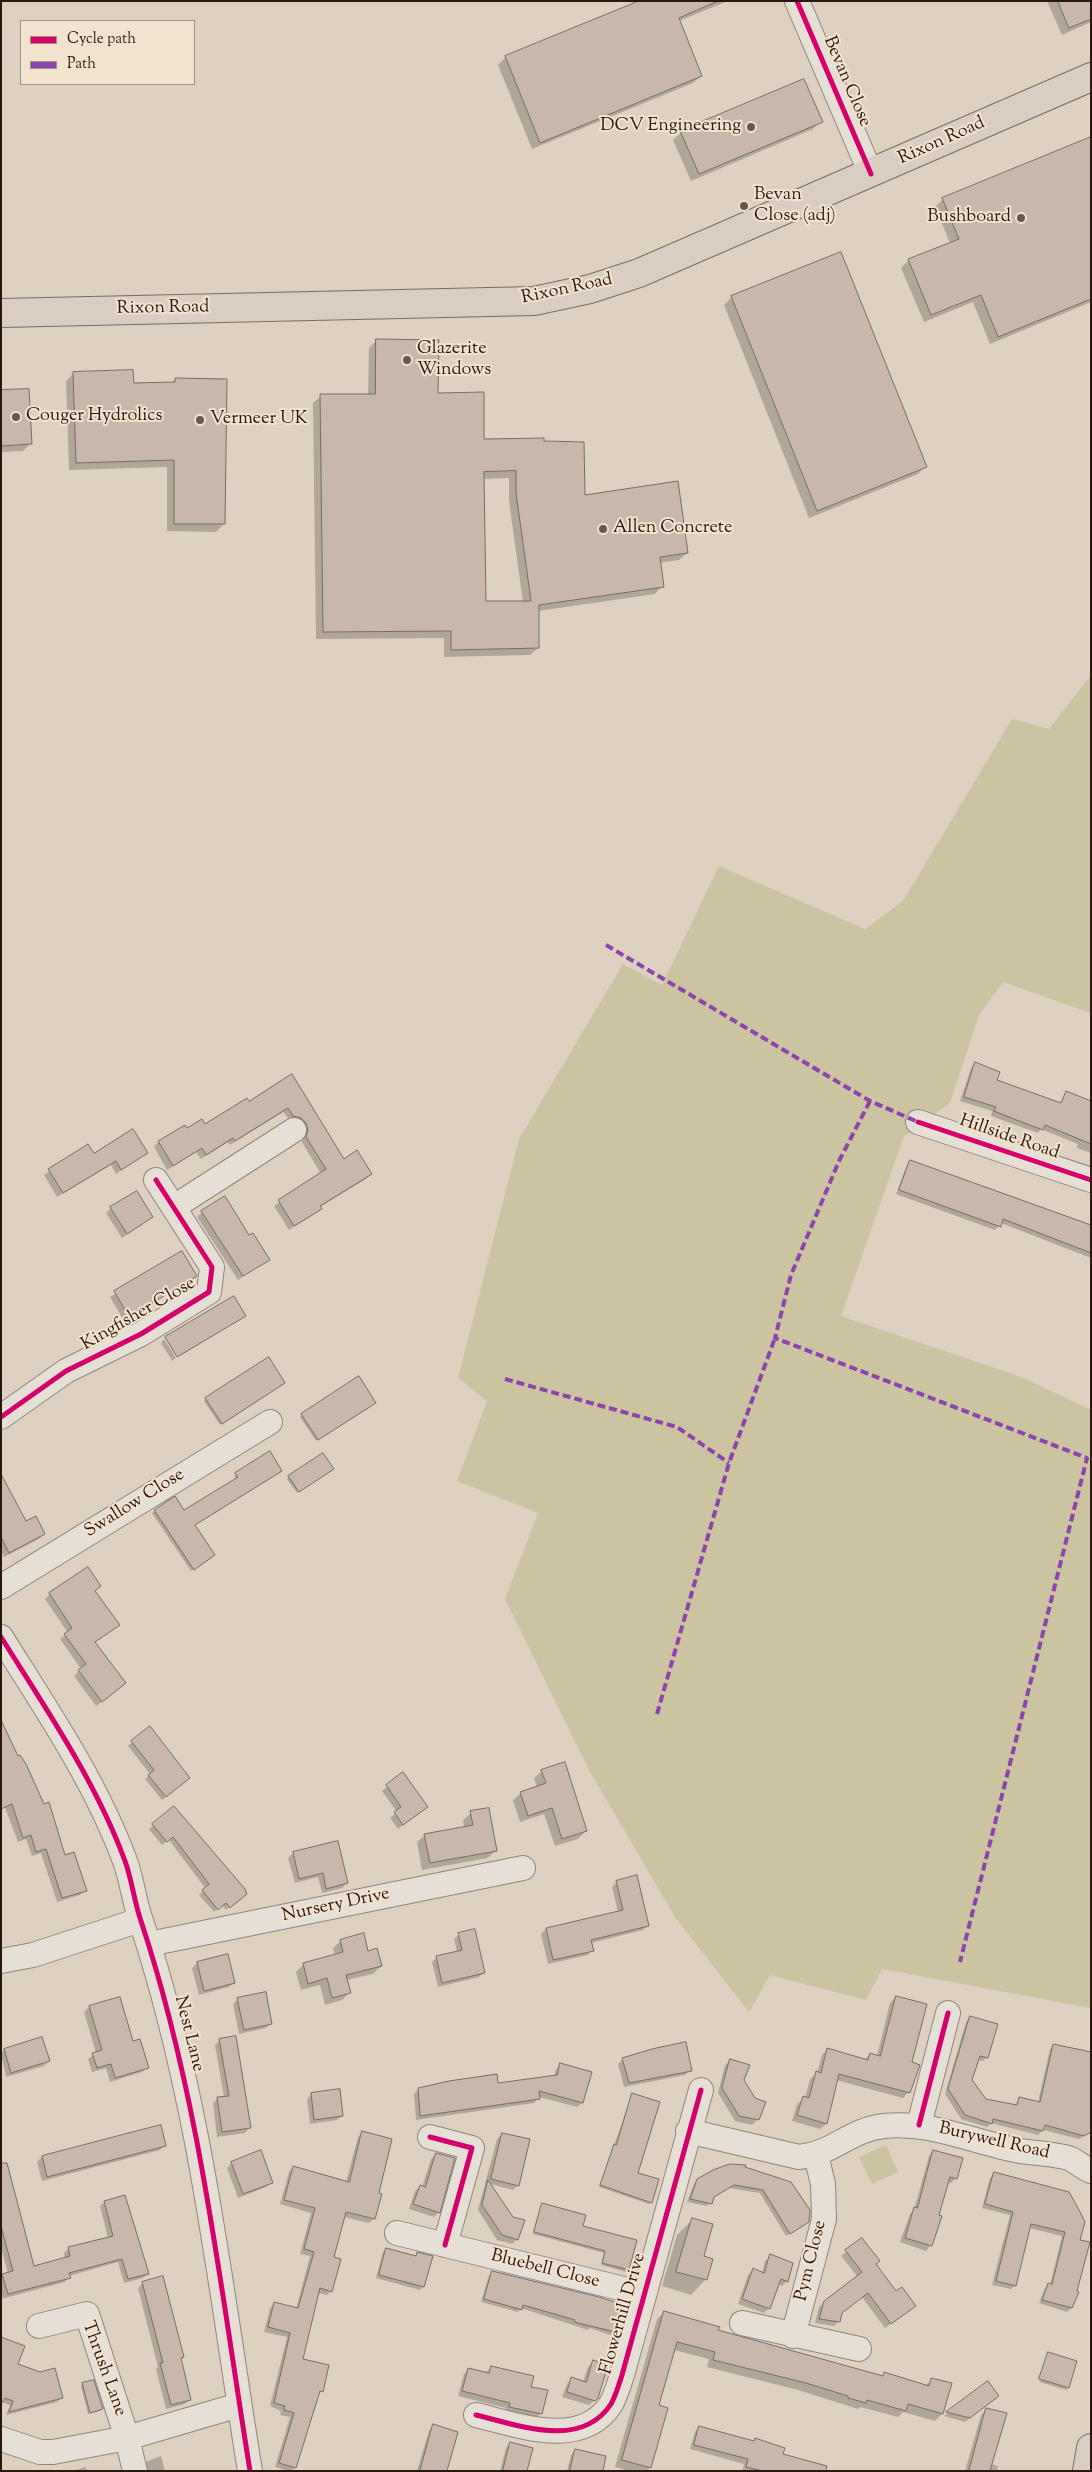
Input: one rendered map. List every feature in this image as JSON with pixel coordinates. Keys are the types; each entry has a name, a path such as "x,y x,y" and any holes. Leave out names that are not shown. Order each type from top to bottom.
{"main road":[{"name":"Rixon Road","path":"1,313 534,301 590,289 639,273 1091,77"},
{"path":"1087,2471 1091,2448"}],"street":[{"name":"Bevan Close","path":"797,1 871,174"},
{"name":"Hillside Road","path":"918,1122 1091,1180"},
{"path":"174,1206 294,1130"},
{"name":"Kingfisher Close","path":"1,1417 66,1371 141,1334 209,1292 212,1267 156,1180"},
{"name":"Swallow Close","path":"1,1587 270,1422"},
{"name":"Nest Lane","path":"1,1637 84,1769 125,1862 140,1920 150,1944 177,2042 197,2137 250,2471"},
{"name":"Nursery Drive","path":"150,1944 523,1868"},
{"path":"1,1961 33,1955 140,1920"},
{"path":"919,2125 948,2013"},
{"name":"Flowerhill Drive","path":"476,2415 545,2431 572,2430 593,2423 611,2404 622,2375 688,2131 701,2090"},
{"name":"Burywell Road","path":"688,2131 799,2157 816,2155 830,2150 856,2133 883,2126 919,2125 1004,2148 1080,2155 1091,2171"},
{"path":"430,2137 472,2148 445,2245"},
{"name":"Pym Close","path":"793,2336 824,2219 823,2184 816,2155"},
{"name":"Bluebell Close","path":"397,2233 644,2294"},
{"name":"Thrush Lane","path":"39,2326 87,2314 127,2438 134,2471"},
{"path":"742,2323 793,2336 859,2349"},
{"name":"Thrush Lane","path":"1,2439 45,2452 127,2438 239,2405"}],"shaded area":[{"path":"1091,675 1091,1013 1003,982 979,1015 950,1103 904,1136 841,1316 1024,1378 1091,1410 1091,2008 882,1969 866,2000 770,1975 749,2012 675,1917 589,1770 505,1599 538,1513 457,1481 487,1401 458,1378 519,1139 623,964 662,985 719,866 865,929 903,901 1012,719 1049,729"},
{"path":"886,2145 898,2172 872,2184 859,2157"}],"building":[{"path":"639,1 718,1 679,18 702,76 540,143 505,56"},
{"path":"1058,1 1091,1 1091,19 1069,28"},
{"name":"DCV Engineering","path":"804,79 823,122 699,174 680,131"},
{"name":"Bushboard","path":"1091,137 1091,299 998,337 981,295 931,315 908,259 959,239 942,198"},
{"path":"841,252 927,467 817,511 731,296"},
{"path":"376,339 439,340 438,393 484,392 484,439 544,438 544,441 584,442 585,495 678,481 688,553 660,557 664,587 539,605 539,648 451,650 451,631 323,632 320,394 375,394","holes":["516,471 516,493 531,601 486,601 484,472"]},
{"path":"133,370 134,383 175,382 175,378 227,379 225,524 174,524 174,460 76,463 73,372"},
{"name":"Couger Hydrolics","path":"29,389 32,444 1,446 1,390"},
{"path":"975,1062 1000,1072 997,1080 1061,1103 1066,1091 1091,1101 1091,1144 1045,1125 1043,1130 994,1111 996,1107 964,1097"},
{"path":"292,1074 344,1159 357,1150 372,1174 320,1206 322,1209 294,1226 278,1200 326,1169 306,1137 308,1130 306,1123 301,1118 293,1116 288,1108 235,1141 233,1138 206,1155 202,1148 173,1166 158,1141 185,1125 187,1128 202,1119 205,1124 247,1098 249,1101"},
{"path":"133,1129 148,1153 121,1170 116,1161 63,1193 48,1169 88,1144 94,1153"},
{"path":"910,1160 1091,1225 1091,1253 1003,1219 1001,1227 899,1190"},
{"path":"137,1191 153,1217 127,1234 110,1207"},
{"path":"225,1196 249,1235 253,1233 270,1260 243,1276 201,1211"},
{"path":"182,1251 197,1276 129,1317 114,1291"},
{"path":"234,1296 246,1316 177,1357 165,1337"},
{"path":"269,1357 285,1383 222,1424 205,1398"},
{"path":"359,1376 376,1403 318,1440 301,1414"},
{"path":"270,1451 282,1471 195,1525 215,1555 194,1570 154,1510 175,1496 184,1510 238,1477 235,1473"},
{"path":"323,1453 334,1469 299,1492 288,1476"},
{"path":"1,1474 26,1521 36,1516 45,1534 9,1553 1,1537"},
{"path":"88,1567 101,1586 95,1591 120,1625 95,1642 126,1683 102,1702 78,1670 86,1664 64,1634 72,1628 49,1593"},
{"path":"1,1720 18,1756 20,1755 26,1764 44,1804 49,1802 65,1855 74,1852 87,1891 62,1898 46,1849 36,1852 31,1835 23,1838 12,1804 1,1809"},
{"path":"150,1726 190,1778 166,1797 148,1775 154,1770 131,1741"},
{"path":"565,1762 587,1831 562,1839 552,1808 528,1816 520,1792 546,1783 541,1770"},
{"path":"403,1772 428,1807 403,1825 394,1812 401,1807 386,1785"},
{"path":"174,1806 245,1889 247,1894 230,1908 226,1903 218,1910 202,1890 209,1884 173,1837 167,1842 152,1824"},
{"path":"489,1808 497,1851 430,1863 424,1834 473,1825 470,1811"},
{"path":"338,1841 348,1883 326,1889 323,1873 299,1879 293,1852"},
{"path":"637,1875 649,1926 591,1940 594,1951 553,1960 546,1928 623,1910 616,1881"},
{"path":"475,1929 485,1973 442,1983 436,1956 462,1950 458,1933"},
{"path":"364,1933 368,1951 377,1948 382,1966 346,1975 351,1993 332,1998 327,1978 308,1984 303,1963 343,1952 340,1940"},
{"path":"228,1954 235,1983 204,1991 197,1962"},
{"path":"266,1992 272,2024 244,2030 237,1998"},
{"path":"896,1996 927,2004 912,2062 920,2065 910,2093 839,2074 827,2124 797,2115 803,2096 809,2098 816,2071 821,2073 827,2048 868,2060 870,2053 880,2056"},
{"path":"120,1997 133,2041 140,2039 149,2068 115,2078 111,2064 97,2068 92,2053 102,2050 89,2006"},
{"path":"970,2016 998,2024 988,2058 980,2056 972,2080 986,2099 1017,2105 1019,2097 1040,2102 1053,2044 1091,2052 1091,2132 1084,2136 1045,2125 1043,2131 993,2119 992,2124 965,2115 948,2089"},
{"path":"236,2036 251,2128 222,2132 217,2097 229,2096 219,2039"},
{"path":"42,2037 50,2061 11,2073 4,2049"},
{"path":"686,2042 692,2071 629,2083 622,2058"},
{"path":"730,2059 750,2065 744,2080 755,2098 766,2102 759,2120 739,2116 722,2088"},
{"path":"560,2063 592,2072 583,2103 539,2091 540,2099 420,2116 418,2088 497,2074 498,2083 557,2075"},
{"path":"340,2089 343,2116 314,2120 311,2093"},
{"path":"632,2093 660,2102 638,2173 659,2179 652,2203 600,2185 614,2144 616,2145"},
{"path":"161,2125 166,2146 47,2177 42,2156"},
{"path":"362,2131 392,2139 379,2193 382,2194 375,2219 346,2212 334,2257 341,2259 332,2292 320,2288 303,2359 329,2365 323,2392 320,2391 296,2468 279,2463 294,2413 284,2410 285,2406 274,2403 290,2333 268,2327 274,2302 298,2308 314,2252 304,2249 315,2208 284,2200 293,2166 349,2182"},
{"path":"502,2133 530,2139 519,2186 491,2179"},
{"path":"261,2150 273,2183 243,2194 231,2162"},
{"path":"933,2150 963,2158 957,2179 950,2177 939,2215 942,2216 932,2246 905,2238 914,2207 917,2208"},
{"path":"436,2153 455,2158 440,2213 413,2204 420,2185 425,2187"},
{"path":"1,2163 7,2163 34,2266 70,2256 68,2247 113,2236 104,2201 125,2195 149,2274 128,2279 122,2259 69,2273 71,2278 8,2294 2,2274 13,2271 1,2226"},
{"path":"730,2164 746,2165 745,2167 791,2182 810,2210 809,2222 790,2234 763,2190 734,2185 714,2197 712,2204 690,2199 697,2179 713,2170"},
{"path":"994,2172 1069,2192 1085,2222 1080,2240 1090,2242 1077,2291 1079,2292 1072,2308 1042,2300 1048,2283 1052,2284 1065,2232 1031,2224 1016,2286 996,2281 1013,2212 985,2204"},
{"path":"488,2180 513,2217 525,2220 518,2240 502,2235 482,2205"},
{"path":"542,2203 586,2215 583,2226 637,2240 629,2270 602,2263 605,2251 534,2232"},
{"path":"692,2218 713,2224 704,2256 713,2259 707,2280 676,2272"},
{"path":"862,2238 880,2261 876,2264 896,2291 902,2287 916,2306 891,2324 868,2293 842,2313 840,2322 819,2319 824,2301 862,2272 845,2250"},
{"path":"386,2248 416,2256 417,2252 433,2256 424,2287 379,2275"},
{"path":"770,2254 793,2263 788,2282 781,2279 770,2309 742,2299 753,2268 764,2273"},
{"path":"492,2271 599,2297 624,2305 615,2332 574,2322 575,2320 523,2305 522,2310 484,2299"},
{"path":"163,2276 184,2357 181,2358 191,2400 171,2405 160,2363 163,2363 142,2282"},
{"path":"664,2311 720,2327 718,2330 883,2376 884,2372 929,2386 931,2378 952,2383 943,2414 908,2404 906,2411 867,2400 866,2403 806,2383 713,2360 715,2352 677,2342 659,2405 668,2408 651,2468 622,2460"},
{"path":"1,2337 25,2346 18,2364 40,2372 55,2368 63,2398 9,2412 13,2401 5,2398 1,2404"},
{"path":"1048,2352 1077,2361 1069,2388 1039,2379"},
{"path":"593,2360 608,2365 598,2398 595,2401 567,2392 571,2377 586,2382"},
{"path":"491,2366 534,2376 531,2387 548,2390 542,2414 509,2407 510,2403 462,2391 468,2368 489,2373"},
{"path":"94,2380 103,2409 90,2413 82,2383"},
{"path":"988,2381 999,2396 970,2418 946,2412"},
{"path":"986,2408 1007,2413 990,2471 969,2471"},
{"path":"433,2424 458,2432 447,2471 420,2471"},
{"path":"699,2426 754,2441 755,2438 785,2448 783,2454 827,2466 826,2471 763,2471 746,2467 748,2459 694,2445"},
{"path":"510,2442 533,2448 527,2471 503,2471"},
{"path":"575,2449 606,2456 603,2471 570,2471"}],"marked path":[{"path":"606,945 870,1101 918,1122"},
{"path":"870,1101 839,1161 791,1275 775,1338 1087,1458 960,1962"},
{"path":"657,1714 729,1463 775,1338"},
{"path":"505,1379 677,1427 729,1463"}],"cycle path":[{"path":"797,1 871,174"},
{"path":"918,1122 1091,1180"},
{"path":"1,1417 66,1371 141,1334 209,1292 212,1267 156,1180"},
{"path":"1,1637 69,1746 99,1802 125,1861 179,2056 194,2124 218,2263 250,2471"},
{"path":"919,2125 948,2013"},
{"path":"476,2415 529,2428 566,2430 583,2427 598,2418 611,2404 622,2375 701,2090"},
{"path":"430,2137 472,2148 445,2245"}],"place":[{"name":"DCV Engineering","path":"751,127"},
{"name":"Bevan Close (adj)","path":"744,206"},
{"name":"Bushboard","path":"1021,218"},
{"name":"Glazerite Windows","path":"407,360"},
{"name":"Couger Hydrolics","path":"16,417"},
{"name":"Vermeer UK","path":"200,420"},
{"name":"Allen Concrete","path":"603,529"}]}
